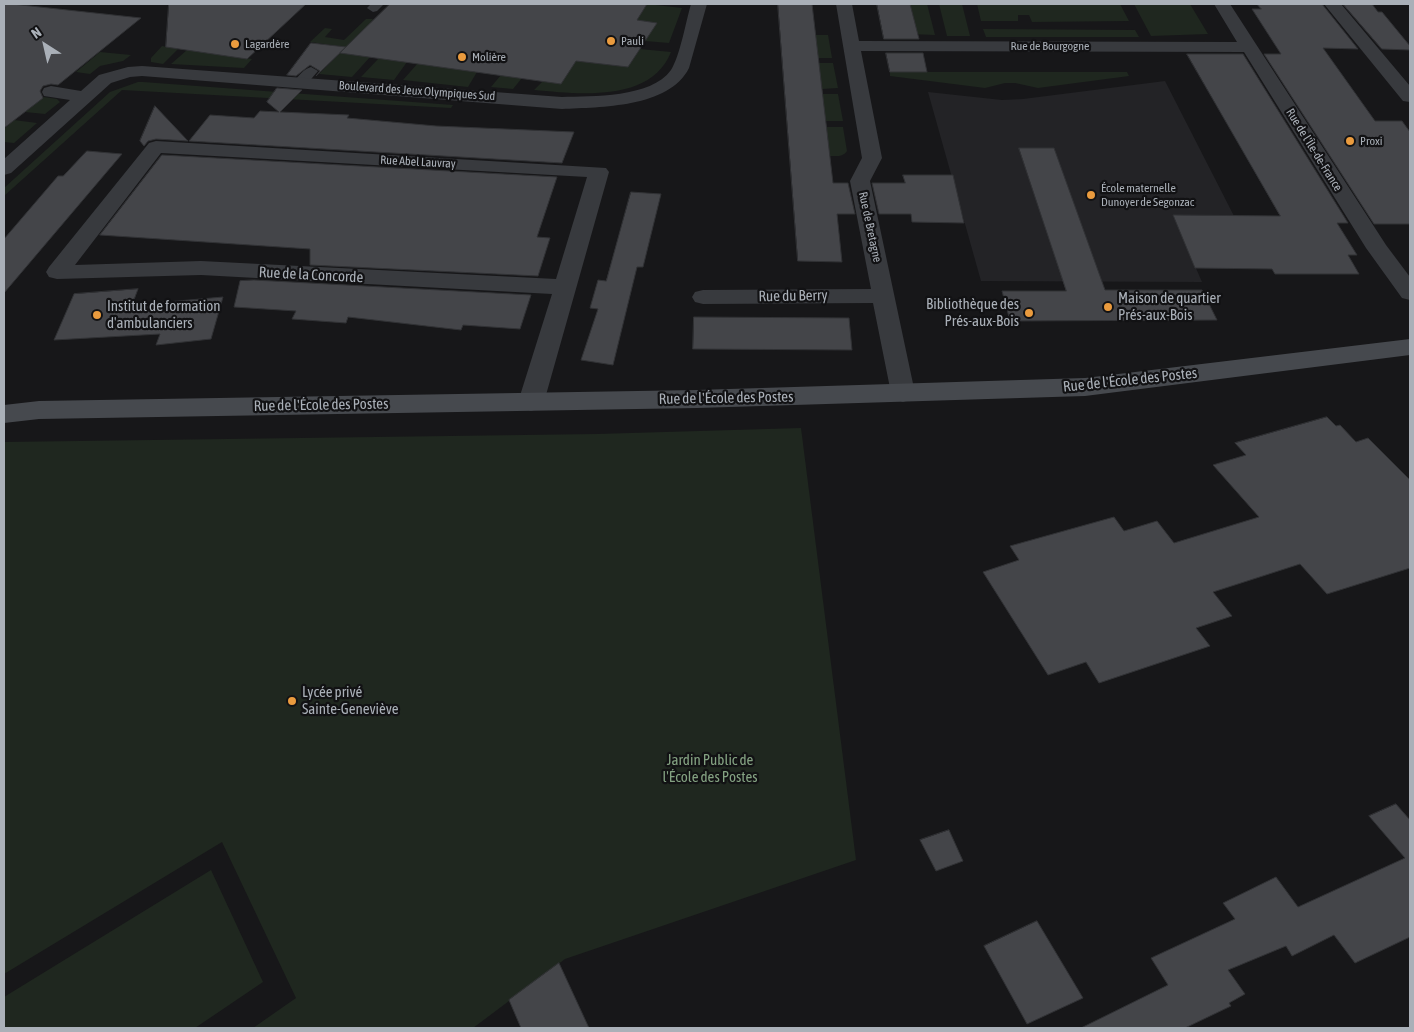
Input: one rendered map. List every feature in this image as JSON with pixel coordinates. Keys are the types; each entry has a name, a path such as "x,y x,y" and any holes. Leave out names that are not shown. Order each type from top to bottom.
{"main road":[{"name":"Rue de l'École des Postes","path":"4,414 39,410 531,402 1085,387 1410,347"},
{"name":"Rue de l'École des Postes","path":"4,406 39,410"}],"street":[{"name":"Boulevard des Jeux Olympiques Sud","path":"4,168 105,79 128,72 306,76 562,103 608,101 635,96 661,87 679,72 699,4"},
{"name":"Rue de Bretagne","path":"844,4 872,158 860,181 903,393"},
{"name":"Rue de l'Île-de-France","path":"1222,4 1377,248 1410,293"},
{"path":"1332,4 1404,82 1410,96"},
{"name":"Rue de Bourgogne","path":"852,46 1249,47"},
{"path":"51,92 86,97"},
{"name":"Rue Abel Lauvray","path":"57,272 156,147 599,172 531,402"},
{"name":"Rue de la Concorde","path":"57,272 201,268 565,287"},
{"name":"Rue du Berry","path":"702,297 884,296"}],"shaded area":[{"name":"École maternelle Dunoyer de Segonzac","path":"1165,81 1234,216 1173,215 1202,282 981,281 928,92 1002,100"}],"green space":[{"path":"647,4 682,8 669,43 645,41 656,23 637,20"},
{"path":"910,4 927,4 935,35 910,34 914,19"},
{"path":"939,4 962,4 970,36 947,36"},
{"path":"977,4 1120,4 1129,21 1032,22 1029,15 1018,15 1018,21 981,21"},
{"path":"1134,4 1190,4 1208,34 1151,36"},
{"path":"366,19 373,19 370,23 402,29 362,31 346,47 310,42 325,28 332,29 325,37 344,40"},
{"path":"983,29 1135,30 1139,37 986,37"},
{"path":"815,35 828,35 832,58 818,58"},
{"path":"162,46 178,49 163,64 151,62 151,58"},
{"path":"640,49 671,52 661,68 647,80 631,87 612,92 592,93 534,90 543,81 561,83 576,61 628,67"},
{"path":"187,50 252,59 244,68 171,64"},
{"path":"100,52 131,55 123,61 100,66 90,74 76,72"},
{"path":"340,53 370,57 352,77 319,74"},
{"path":"379,58 407,62 394,80 361,77"},
{"path":"418,63 477,72 468,87 403,80"},
{"path":"818,63 833,63 838,88 822,89"},
{"path":"890,72 1127,72 1129,76 1038,88 1005,83 985,88 890,76"},
{"path":"501,75 522,78 513,89 491,87"},
{"path":"138,82 453,105 451,108 122,90 4,196 4,188 110,92"},
{"path":"822,94 838,94 843,121 825,121"},
{"path":"44,97 57,99 60,102 45,114 25,112"},
{"path":"14,120 37,123 14,143 4,142 4,129"},
{"path":"826,127 843,127 847,151 844,154 830,156"},
{"name":"Lycée privé Sainte-Geneviève","path":"801,428 856,860 565,959 473,1028 253,1028 296,998 222,842 4,974 4,442 597,434"},
{"path":"211,870 263,982 195,1028 4,1028 4,997"}],"building":[{"path":"4,4 141,18 58,85 43,86 40,91 43,98 4,128"},
{"path":"169,4 306,4 247,59 166,47"},
{"path":"390,4 647,4 637,20 657,23 628,67 576,61 561,84 340,53"},
{"path":"778,4 812,4 833,183 848,183 855,214 837,214 842,262 798,261"},
{"path":"877,4 910,4 919,39 884,39"},
{"path":"1257,4 1322,4 1358,49 1323,48 1375,121 1402,121 1410,132 1410,224 1374,224 1264,54 1281,54 1252,9 1261,9"},
{"path":"1343,4 1372,4 1378,12 1382,12 1410,46 1410,50 1382,49"},
{"path":"311,43 346,47 316,76 320,71 310,65 296,76 287,75"},
{"path":"886,53 923,53 927,72 890,72"},
{"path":"1187,54 1243,54 1348,223 1337,223 1357,255 1348,255 1359,274 1275,274 1272,269 1195,268 1173,215 1280,216"},
{"path":"277,88 302,90 280,112 349,115 347,118 436,126 574,132 562,163 189,141 210,115 254,118 260,111 279,112 267,102"},
{"path":"155,106 188,141 156,139 148,141 144,146 140,141"},
{"path":"1019,148 1054,148 1105,290 1202,290 1217,320 1010,321 1002,291 1066,291"},
{"path":"87,151 122,154 4,293 4,239 58,176 63,176"},
{"path":"162,155 557,177 537,237 550,238 538,276 310,265 310,249 100,235"},
{"path":"903,175 953,175 964,223 912,222 911,214 879,214 872,183 905,183"},
{"path":"631,192 661,194 643,267 637,267 613,365 581,360 598,309 590,308 598,280 606,281"},
{"path":"254,280 531,295 520,329 463,325 461,330 348,317 346,323 292,319 296,311 234,307 240,281"},
{"path":"138,289 132,305 223,297 211,339 156,345 160,334 54,340 74,294"},
{"path":"694,317 849,318 852,350 693,349"},
{"path":"1327,417 1336,426 1340,425 1356,442 1368,438 1410,480 1410,568 1327,594 1300,564 1213,592 1232,616 1196,628 1210,646 1099,683 1086,662 1048,675 983,572 1019,560 1010,546 1114,517 1124,531 1157,521 1174,543 1259,517 1213,465 1246,455 1235,443"},
{"path":"1396,804 1410,820 1410,937 1355,963 1334,935 1292,956 1286,946 1228,970 1245,994 1229,1003 1231,1006 1185,1028 1081,1028 1168,985 1151,958 1235,919 1223,903 1276,877 1298,907 1405,858 1369,816"},
{"path":"949,830 963,861 936,871 920,840"},
{"path":"1037,921 1083,998 1027,1024 984,946"},
{"path":"559,963 589,1028 521,1028 509,1000"}],"place":[{"name":"Pauli","path":"611,41"},
{"name":"Lagardère","path":"235,44"},
{"name":"Molière","path":"462,57"},
{"name":"Proxi","path":"1350,141"},
{"name":"École maternelle Dunoyer de Segonzac","path":"1091,195"},
{"name":"Maison de quartier Prés-aux-Bois","path":"1108,307"},
{"name":"Bibliothèque des Prés-aux-Bois","path":"1029,313"},
{"name":"Institut de formation d'ambulanciers","path":"97,315"},
{"name":"Lycée privé Sainte-Geneviève","path":"292,701"}],"park label":[{"name":"Jardin Public de l'École des Postes","path":"710,768"}]}
